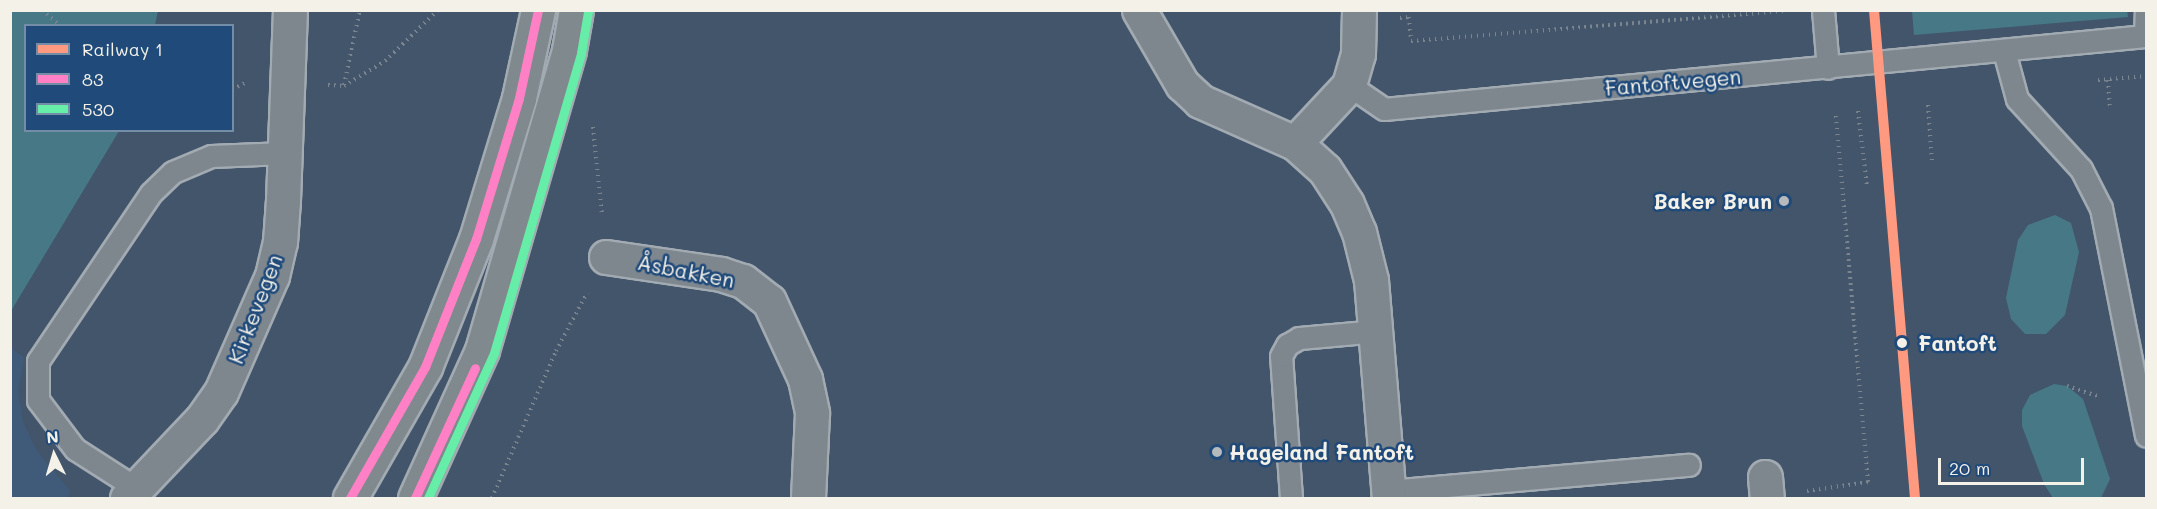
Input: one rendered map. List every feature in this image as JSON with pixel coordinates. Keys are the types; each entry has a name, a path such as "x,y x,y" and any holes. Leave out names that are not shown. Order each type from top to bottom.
{"main road":[{"path":"350,498 425,367 476,239 519,98 538,10"},
{"path":"415,498 482,350 569,50 576,10"}],"street":[{"name":"Kirkevegen","path":"132,493 202,419 221,392 272,276 280,242 290,10"},
{"path":"1139,10 1182,84 1200,101 1295,143 1325,170 1355,222 1371,280 1378,331 1389,495"},
{"path":"1295,143 1349,85 1358,54 1360,16"},
{"name":"Åsbakken","path":"606,257 721,274 743,282 769,301 805,379 812,413 808,498"}],"lane":[{"path":"1823,10 1828,68"},
{"path":"2146,10 2146,36"},
{"name":"Fantoftvegen","path":"1349,85 1384,109 2146,36"},
{"path":"2004,51 2017,99 2081,169 2101,208 2146,436"},
{"path":"132,493 75,449 38,400 38,361 151,193 173,172 211,156 285,153"},
{"path":"1291,498 1281,356 1287,345 1299,338 1378,331"},
{"path":"1389,495 1689,465"}],"path":[{"path":"42,10 59,24"},
{"path":"344,86 360,10"},
{"path":"287,83 344,86 385,61 438,10"},
{"path":"1360,16 1408,17 1411,41 1792,10"},
{"path":"2085,81 2146,76"},
{"path":"2108,80 2110,110"},
{"path":"1928,105 1932,161"},
{"path":"1858,111 1867,187"},
{"path":"1766,491 1868,482 1836,113"}],"shaded area":[{"path":"11,10 158,11 155,24 24,24 24,132 118,132 11,311"},
{"path":"2127,10 2128,17 1914,35 1912,11"},
{"path":"2055,215 2071,223 2079,252 2065,315 2046,334 2025,334 2011,319 2006,298 2018,240 2028,225"},
{"path":"11,348 24,358 18,391 23,422 37,451 70,491 67,498 11,498"},
{"path":"2054,384 2067,386 2083,399 2110,479 2101,498 2053,498 2044,484 2022,426 2022,410 2030,395"}],"rail line":[{"name":"1","path":"1874,10 1915,498"}],"transit line":[{"name":"83","path":"350,498 425,367 476,239 519,98 538,10"},
{"name":"530","path":"428,498 494,353 581,53 588,12"},
{"name":"83","path":"415,498 475,368"}],"place":[{"name":"Baker Brun","path":"1784,201"},
{"name":"Fantoft","path":"1902,343"},
{"name":"Hageland Fantoft","path":"1217,452"}]}
